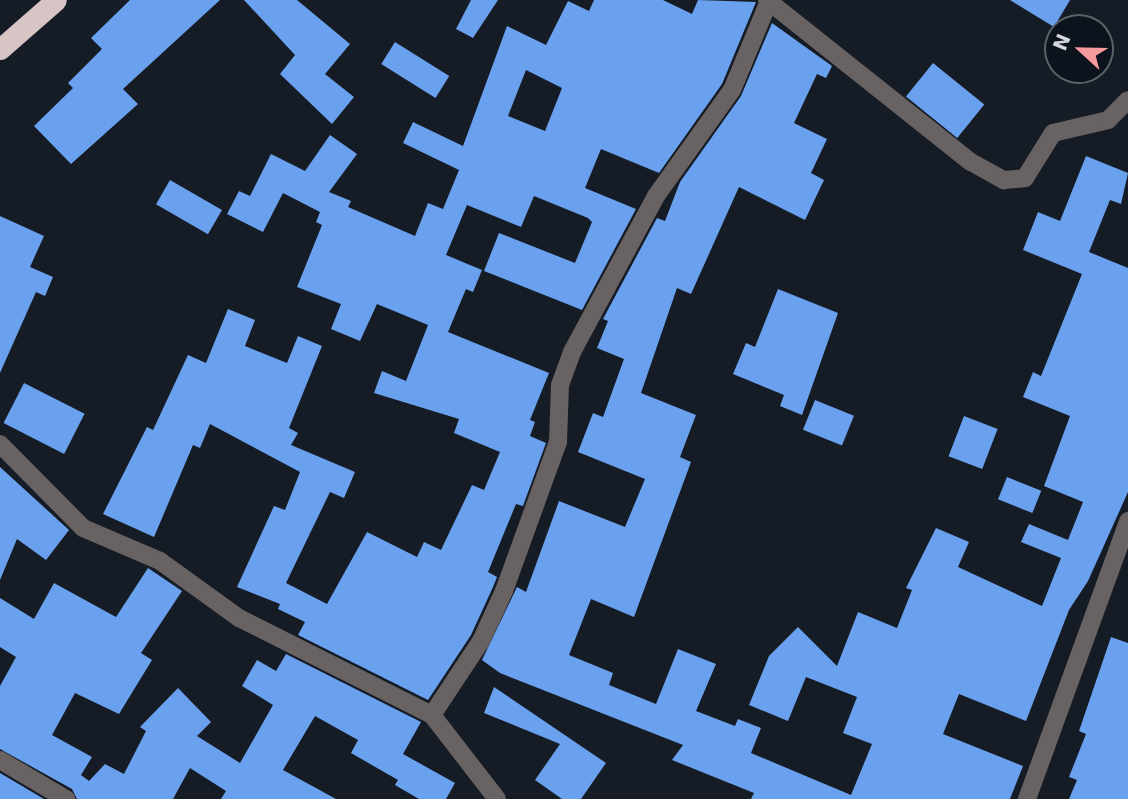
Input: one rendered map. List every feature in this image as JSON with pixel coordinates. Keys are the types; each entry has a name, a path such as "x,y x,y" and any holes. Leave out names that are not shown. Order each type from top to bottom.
{"highway":[{"path":"0,49 55,0"}],"street":[{"path":"432,715 481,641 504,591 558,442 560,385 572,352 656,197 732,90 768,1 971,162 1004,180 1025,178 1054,133 1108,120 1128,100"},
{"path":"0,444 83,528 160,561 239,618 432,715 497,799"},
{"path":"1027,799 1128,521"},
{"path":"0,760 66,799"}],"building":[{"path":"130,0 220,0 123,89 138,104 71,164 34,126 73,88 68,83 102,49 91,38"},
{"path":"244,0 297,0 350,44 325,74 354,97 332,124 280,74 295,55"},
{"path":"471,0 498,0 473,38 456,29"},
{"path":"594,0 663,0 692,14 698,0 756,2 722,84 659,173 601,149 585,188 636,209 582,310 484,271 499,233 575,263 592,222 588,218 534,196 521,227 467,205 446,255 482,270 473,292 466,289 448,332 549,373 530,420 535,422 530,436 546,443 523,506 516,504 488,572 497,577 471,635 428,700 298,635 305,622 278,609 280,604 237,587 274,506 285,510 300,472 210,424 200,448 193,445 154,537 103,514 147,427 153,430 188,355 206,363 228,309 255,320 245,346 287,363 298,336 322,346 289,428 298,433 291,445 355,472 344,498 330,492 286,583 327,604 367,532 417,557 424,542 441,550 472,485 484,490 500,452 454,433 459,419 374,393 382,371 406,381 428,325 377,304 360,341 331,329 341,304 297,287 322,225 316,222 320,212 283,193 263,232 227,214 239,191 250,196 271,154 305,171 330,135 357,154 329,192 351,201 348,207 415,236 428,203 443,209 459,170 403,143 413,122 463,146 507,26 546,45 568,1 589,11","holes":["526,70 562,88 545,131 508,116"]},
{"path":"1010,0 1070,0 1062,14 1044,14 1044,21"},
{"path":"772,23 832,66 826,78 817,74 794,123 827,139 811,173 824,180 805,220 739,187 691,294 677,288 641,393 696,415 680,457 691,462 634,617 591,599 569,655 613,673 609,685 656,704 678,649 716,664 696,711 735,726 738,719 761,728 751,753 851,795 872,744 843,733 857,697 806,677 788,721 749,705 769,656 798,627 837,666 858,612 897,628 912,590 906,588 936,528 969,542 958,567 1042,606 1061,558 1021,542 1029,524 1068,540 1083,502 1044,486 1070,416 1023,397 1033,372 1041,376 1082,274 1023,250 1038,212 1060,221 1086,156 1128,173 1121,204 1110,200 1089,252 1128,268 1128,492 1088,581 1069,610 1026,721 959,694 943,734 1023,766 1010,799 751,799 754,793 672,760 683,745 500,673 482,660 517,587 526,592 559,501 625,527 645,479 578,452 593,413 603,417 624,359 597,348 608,321 603,319 657,218 665,221 680,182 741,96"},
{"path":"395,42 449,76 435,98 381,64"},
{"path":"933,63 984,105 957,138 906,96"},
{"path":"170,180 222,210 208,234 156,204"},
{"path":"0,216 44,236 30,267 53,277 45,296 36,292 0,373"},
{"path":"778,289 838,313 802,415 780,406 784,395 733,374 746,343 755,347"},
{"path":"24,383 85,414 64,454 4,423"},
{"path":"815,400 854,416 842,445 803,430"},
{"path":"964,416 998,429 982,469 949,456"},
{"path":"0,467 69,530 46,560 17,539 0,580"},
{"path":"1007,477 1041,491 1032,513 998,499"},
{"path":"148,568 182,591 141,653 152,660 119,714 75,693 52,735 92,757 81,775 89,781 105,764 124,774 146,731 140,727 178,688 211,722 197,736 240,763 273,705 242,686 257,660 276,671 286,654 421,722 403,754 455,783 446,799 419,799 395,785 398,780 351,753 358,740 315,716 283,770 336,799 221,799 226,791 190,768 173,799 77,799 72,789 0,749 0,686 16,657 0,647 0,598 34,619 54,583 116,617"},
{"path":"1111,637 1128,643 1128,799 1069,799 1077,780 1069,777 1086,734 1079,731"},
{"path":"494,687 606,763 581,799 562,799 535,780 560,744 484,713"},
{"path":"0,773 44,799 0,799"}]}
